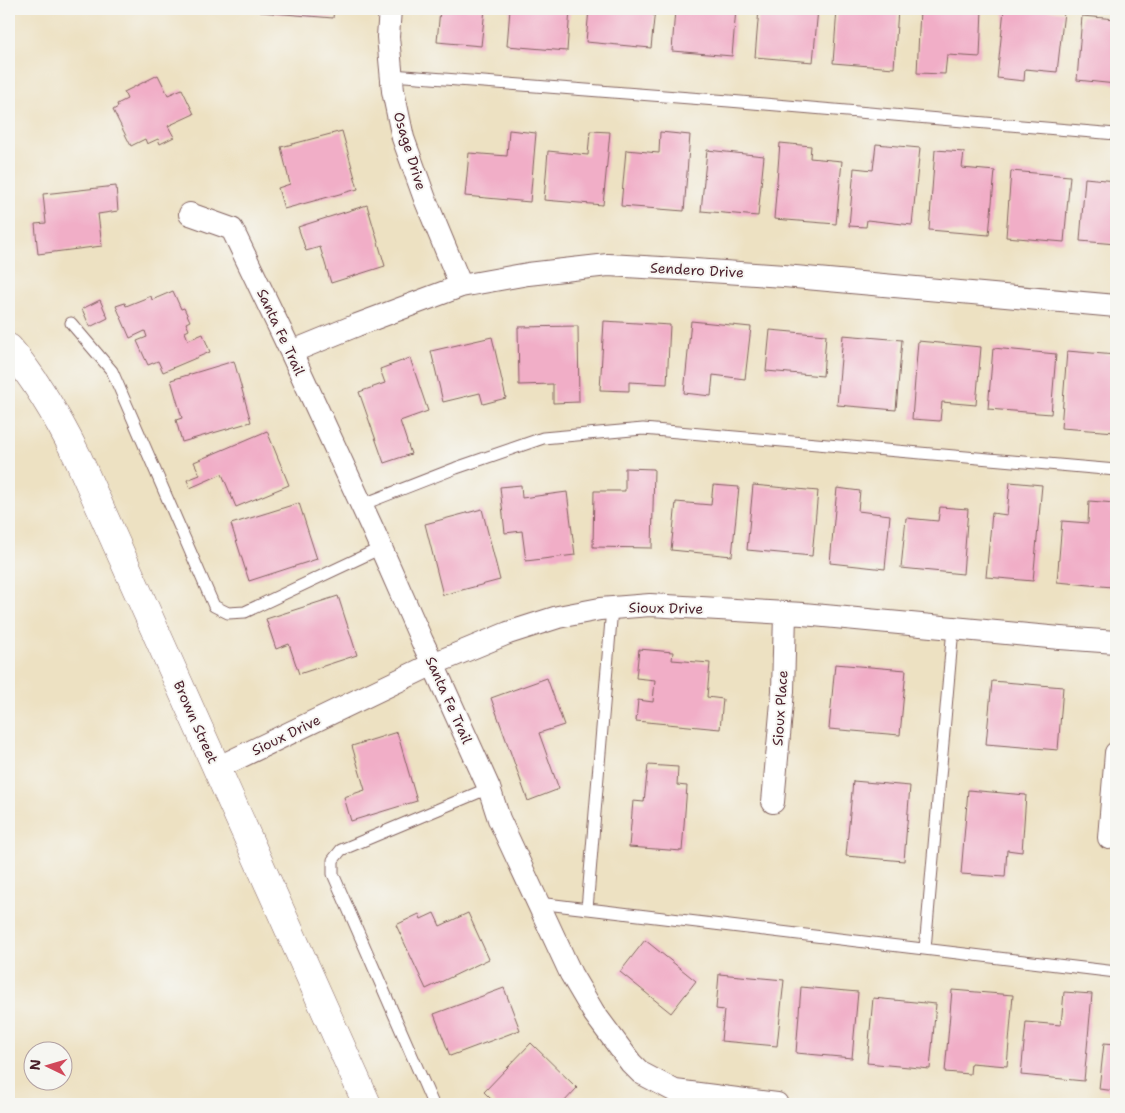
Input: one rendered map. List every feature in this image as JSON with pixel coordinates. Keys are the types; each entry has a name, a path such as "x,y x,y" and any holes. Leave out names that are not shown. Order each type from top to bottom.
{"main road":[{"name":"Brown Street","path":"9,348 39,388 65,432 367,1104"}],"street":[{"name":"Osage Drive","path":"390,9 388,37 393,91 403,138 425,199 461,286"},
{"name":"Santa Fe Trail","path":"190,214 232,229 362,505 488,788 499,819 571,974 594,1013 631,1063 641,1073 675,1091 777,1104"},
{"name":"Sendero Drive","path":"291,352 461,286 528,274 608,265 784,276 1116,306"},
{"name":"Sioux Drive","path":"217,768 433,664 516,630 558,617 600,609 650,605 803,614 1116,642"},
{"name":"Sioux Place","path":"773,802 782,690 785,614"},
{"path":"1109,838 1116,753"}],"lane":[{"path":"392,75 1116,134"},
{"path":"71,323 112,371 214,606 228,614 245,612 381,548"},
{"path":"362,505 456,468 543,438 643,429 1116,470"},
{"path":"587,909 612,608"},
{"path":"925,949 953,628"},
{"path":"434,1104 333,874 333,860 341,850 488,788"},
{"path":"538,903 1116,972"}],"building":[{"path":"260,9 334,9 333,18 260,12"},
{"path":"440,9 485,9 481,46 437,42"},
{"path":"510,9 570,9 567,51 507,46"},
{"path":"589,9 655,9 651,48 586,42"},
{"path":"675,9 736,9 732,56 672,51"},
{"path":"759,9 818,9 813,62 755,57"},
{"path":"837,9 898,9 894,68 833,63"},
{"path":"920,9 982,9 980,57 947,55 945,74 917,73"},
{"path":"1004,9 1036,9 1064,12 1057,72 1025,69 1024,81 997,78"},
{"path":"1082,16 1116,19 1116,84 1077,80"},
{"path":"158,75 168,95 182,89 194,114 168,126 174,137 160,144 158,139 147,144 145,139 131,146 113,110 118,107 117,104 127,99 124,92"},
{"path":"509,130 536,133 530,202 465,196 469,153 507,156"},
{"path":"342,131 358,189 284,209 278,188 290,184 281,147"},
{"path":"590,131 610,132 603,205 544,200 548,151 588,155"},
{"path":"660,132 690,135 684,211 621,206 626,150 659,153"},
{"path":"780,143 811,146 810,158 842,161 836,224 774,219"},
{"path":"876,144 920,148 912,225 867,220 866,227 849,226 854,168 873,170"},
{"path":"707,150 764,156 758,216 701,211"},
{"path":"935,150 964,152 962,168 995,171 989,235 929,230"},
{"path":"1011,171 1070,176 1064,242 1006,237"},
{"path":"1085,178 1116,181 1116,244 1080,241"},
{"path":"116,186 118,211 98,214 102,246 38,254 35,224 46,223 43,194"},
{"path":"367,205 385,266 331,283 320,247 306,251 298,227"},
{"path":"173,291 181,309 184,308 190,321 186,323 189,330 185,332 188,340 203,334 210,352 163,372 158,361 148,365 137,341 147,337 145,331 130,338 116,306 125,303 126,306 151,296 152,300"},
{"path":"100,300 108,318 90,327 82,309"},
{"path":"604,321 670,325 667,384 629,382 629,391 600,390"},
{"path":"691,321 751,327 745,379 713,375 711,396 684,393"},
{"path":"578,326 579,402 553,403 553,384 519,385 518,327"},
{"path":"770,330 826,335 823,376 766,371"},
{"path":"843,335 902,340 896,410 837,405"},
{"path":"492,337 506,398 483,404 480,393 443,402 431,351"},
{"path":"918,341 981,347 976,405 942,402 940,421 912,419"},
{"path":"993,348 1056,354 1051,414 988,409"},
{"path":"1067,351 1116,355 1116,432 1061,428"},
{"path":"410,358 428,411 400,421 411,454 384,463 359,392 385,383 380,369"},
{"path":"234,361 251,422 182,442 176,420 182,418 171,380"},
{"path":"267,431 289,485 236,507 222,474 190,488 187,480 200,475 194,462"},
{"path":"625,468 654,469 652,548 593,547 594,491 625,491"},
{"path":"1010,482 1042,485 1033,581 986,577 992,513 1007,515"},
{"path":"521,485 522,498 567,492 575,555 526,561 522,531 505,533 500,487"},
{"path":"713,485 739,487 732,556 671,550 676,502 711,505"},
{"path":"753,485 818,491 812,556 747,550"},
{"path":"837,488 860,491 858,511 890,515 885,569 830,563"},
{"path":"1089,501 1116,503 1112,587 1057,582 1062,521 1088,523"},
{"path":"299,503 317,559 249,581 231,524"},
{"path":"940,507 968,509 963,574 901,568 906,518 938,521"},
{"path":"482,509 500,580 443,595 425,524"},
{"path":"338,596 357,655 299,674 289,644 276,649 266,619"},
{"path":"639,649 673,652 672,660 710,663 707,697 723,699 720,729 636,721 638,700 653,702 655,680 636,678"},
{"path":"835,664 906,670 900,735 829,729"},
{"path":"547,678 564,725 539,733 559,789 528,801 491,698"},
{"path":"992,681 1063,687 1058,750 986,744"},
{"path":"397,732 417,801 351,821 344,797 365,790 352,746"},
{"path":"648,765 678,767 677,785 687,786 682,851 629,847 633,801 644,802"},
{"path":"853,781 910,786 904,861 846,856"},
{"path":"968,790 1026,795 1022,852 1007,850 1005,877 961,874"},
{"path":"434,913 440,926 468,913 489,959 426,989 396,925 419,914 421,919"},
{"path":"645,940 696,981 671,1013 620,972"},
{"path":"719,974 784,980 777,1046 721,1041 724,1010 716,1009"},
{"path":"801,987 858,992 852,1058 796,1053"},
{"path":"504,988 520,1030 450,1056 434,1014"},
{"path":"952,990 1013,995 1007,1066 971,1063 970,1074 945,1072"},
{"path":"1064,992 1092,994 1084,1081 1021,1075 1026,1022 1061,1025"},
{"path":"873,998 936,1004 930,1069 867,1063"},
{"path":"531,1043 577,1088 562,1104 496,1104 484,1092"},
{"path":"1104,1043 1116,1044 1116,1091 1099,1089"}]}
